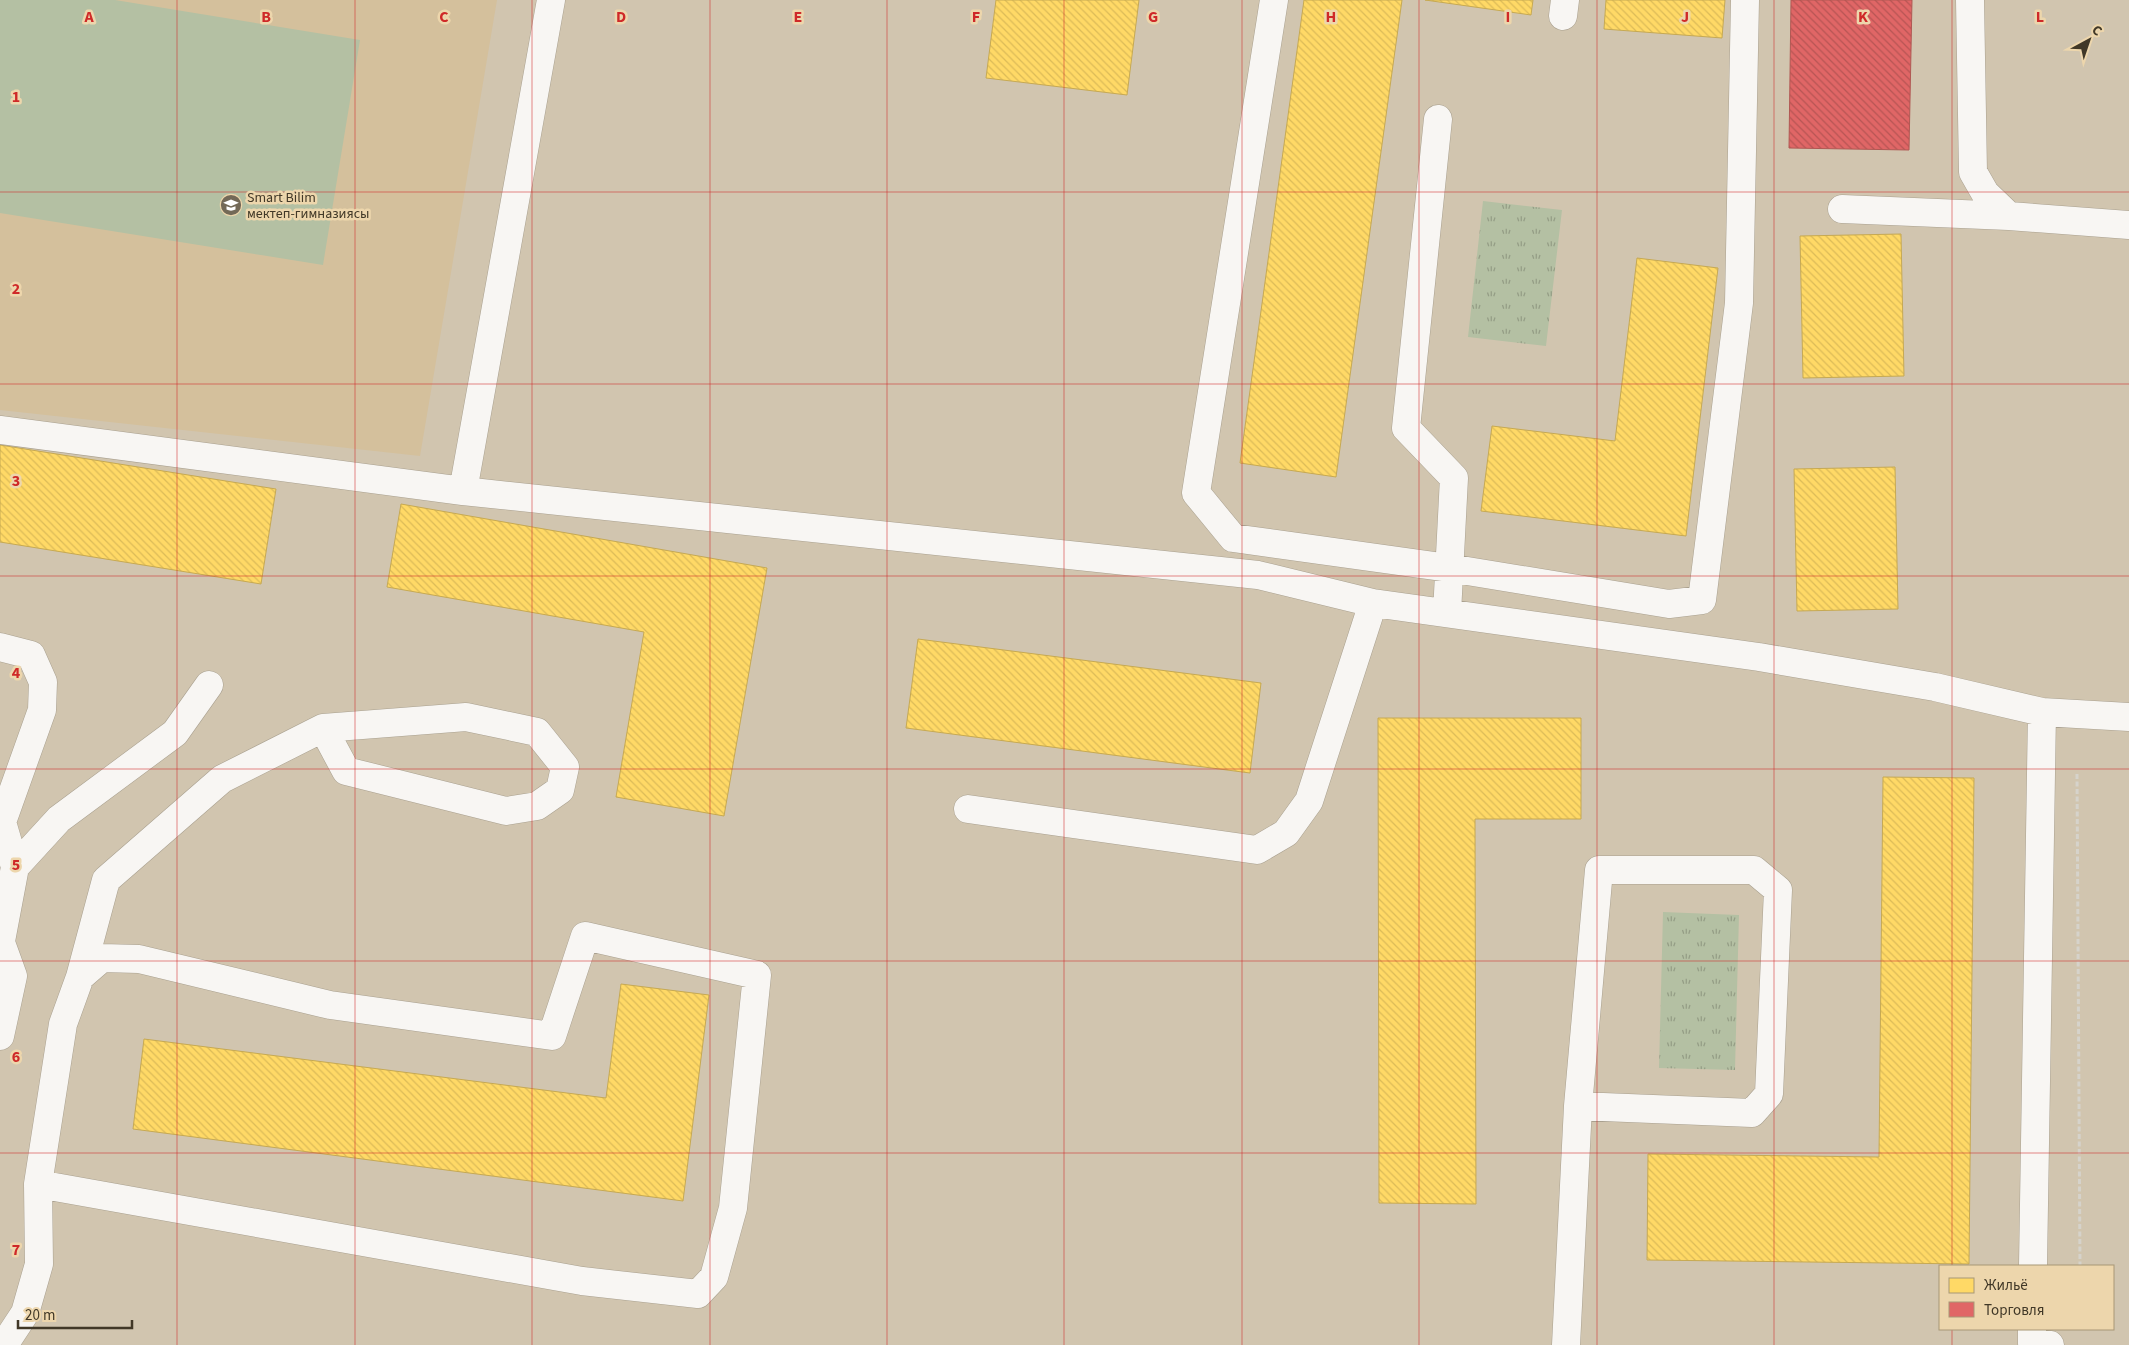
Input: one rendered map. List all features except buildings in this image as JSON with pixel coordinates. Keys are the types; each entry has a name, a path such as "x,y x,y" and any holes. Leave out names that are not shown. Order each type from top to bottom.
{"lane":[{"path":"463,491 551,0"},
{"path":"1274,0 1196,492 1234,538 1449,568 1669,604 1702,600 1739,303 1745,0"},
{"path":"1970,0 1973,172 1984,193 2009,216"},
{"path":"1438,119 1406,428 1454,478 1447,613"},
{"path":"1842,209 2009,216 2129,225"},
{"path":"0,430 463,491 1258,575 1373,603 1759,657 1935,687 2042,712 2129,716"},
{"path":"968,809 1257,850 1286,833 1309,801 1373,603"},
{"path":"0,648 31,655 44,682 42,710 1,822 15,867 0,941 12,976 0,1036"},
{"path":"15,867 59,819 174,733 209,685"},
{"path":"2033,1265 2042,712"},
{"path":"4,1345 25,1314 40,1264 38,1184 63,1024 80,977 106,880 222,779 323,728 466,717 537,732 565,767 560,790 537,806 506,811 346,771 323,728"},
{"path":"1566,1345 1578,1106 1599,870 1754,870 1778,890 1769,1094 1752,1113 1578,1106"},
{"path":"38,1184 582,1281 698,1294 714,1277 733,1208 757,975 585,936 552,1036 330,1005 139,959 102,958 80,977"},
{"path":"2032,1330 2032,1343 2050,1345"}],"path":[{"path":"2077,773 2080,1265"}],"shaded area":[{"name":"Smart Bilim мектеп-гимназиясы","path":"0,0 497,0 420,456 0,410"}],"green space":[{"path":"0,0 115,0 360,40 323,265 0,213"},
{"path":"1483,201 1562,210 1546,346 1468,337"},
{"path":"1663,912 1739,915 1735,1070 1659,1068"}],"place":[{"name":"Smart Bilim мектеп-гимназиясы","path":"231,205"}]}
